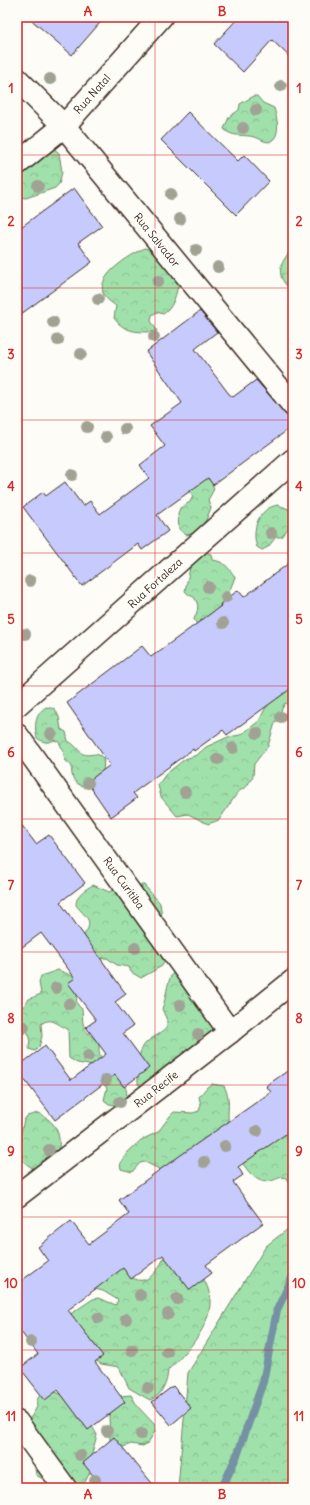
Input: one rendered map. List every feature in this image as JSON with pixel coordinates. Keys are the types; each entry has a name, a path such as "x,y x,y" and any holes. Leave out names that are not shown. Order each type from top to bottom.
{"street":[{"name":"Rua Natal","path":"17,164 64,126 161,17"},
{"name":"Rua Salvador","path":"17,79 64,126 293,405"},
{"name":"Rua Fortaleza","path":"17,705 293,460"},
{"name":"Rua Curitiba","path":"17,735 230,1032"},
{"name":"Rua Recife","path":"17,1196 230,1032 293,981"},
{"path":"17,1422 65,1488"}],"green space":[{"path":"254,96 257,96 263,103 274,108 278,127 276,136 269,142 250,136 231,134 224,129 229,117 239,110 240,104"},
{"path":"50,145 59,153 62,172 59,184 55,188 26,198 17,197 17,156"},
{"path":"145,248 151,250 163,250 179,282 170,308 163,314 157,312 152,315 151,321 157,331 139,332 123,327 114,318 116,306 105,297 103,293 103,286 105,279 116,266"},
{"path":"293,248 293,286 289,288 284,283 282,278 281,268 285,258"},
{"path":"193,462 212,483 214,489 208,500 211,508 206,520 196,533 186,535 179,529 178,514 180,508 190,502 193,496 188,488"},
{"path":"278,505 289,509 292,515 289,527 282,537 276,537 268,547 262,550 257,547 255,540 258,521 265,510"},
{"path":"205,552 211,554 212,560 220,562 226,566 235,577 228,595 220,604 219,616 199,629 194,619 198,606 197,603 194,597 185,591 190,568 195,557"},
{"path":"293,681 293,707 285,703 275,723 268,746 254,764 253,776 247,786 238,792 219,820 208,824 188,814 177,816 161,797 158,785 166,774 185,759 197,755 206,747 228,737 240,735 250,728 259,721 267,705"},
{"path":"46,707 55,709 59,717 61,729 66,732 68,741 80,752 86,755 96,754 104,759 103,772 92,786 82,786 73,779 72,766 65,760 63,750 59,742 54,740 45,742 37,738 36,721 42,710"},
{"path":"93,885 109,892 124,885 144,885 160,903 167,955 162,966 141,978 131,972 129,967 117,965 107,958 95,959 84,935 89,926 88,919 76,905 77,898"},
{"path":"58,970 75,977 78,988 77,1003 82,1009 83,1022 86,1031 98,1043 99,1053 103,1061 120,1079 127,1092 126,1099 121,1106 109,1104 104,1100 107,1088 99,1080 89,1065 77,1063 69,1058 68,1029 51,1021 41,1024 42,1036 39,1047 35,1051 29,1049 30,1037 27,1031 17,1039 17,1014 29,999 41,994 39,982 41,976"},
{"path":"179,973 192,994 192,1000 208,1014 212,1023 213,1034 182,1057 176,1059 173,1070 142,1087 138,1084 139,1056 143,1046 167,1027 167,1020 162,1009 172,974"},
{"path":"212,1084 224,1086 228,1096 229,1125 161,1170 145,1162 140,1163 132,1172 121,1169 120,1163 127,1153 141,1140 158,1132 174,1112 193,1113 199,1111 201,1105 199,1097 207,1087"},
{"path":"38,1113 50,1121 57,1130 59,1148 58,1155 35,1170 21,1160 17,1149 24,1120 27,1116"},
{"path":"283,1124 293,1132 293,1190 284,1177 266,1182 257,1179 250,1173 241,1161"},
{"path":"293,1225 293,1477 288,1488 178,1488 188,1373 266,1246"},
{"path":"169,1256 207,1270 204,1280 209,1293 210,1305 202,1330 186,1352 168,1370 164,1388 158,1395 150,1400 129,1388 119,1367 101,1364 91,1357 69,1315 93,1299 98,1298 116,1305 118,1300 103,1291 91,1288 121,1264 131,1277 138,1280 143,1280 152,1275 164,1258"},
{"path":"47,1390 63,1396 77,1406 97,1435 92,1453 93,1466 82,1488 58,1488 36,1475 28,1422 37,1407 37,1399"},
{"path":"131,1395 138,1407 155,1425 155,1431 148,1443 143,1446 131,1444 118,1449 110,1441 109,1416 113,1399 119,1396"}],"building":[{"path":"28,17 105,17 72,55"},
{"path":"239,17 293,17 293,60 272,40 243,72 214,44"},
{"path":"188,112 238,161 244,155 269,181 236,215 161,140"},
{"path":"74,188 102,226 78,243 92,262 17,317 17,230"},
{"path":"200,311 217,332 195,349 229,394 233,397 256,380 288,416 293,423 293,426 213,485 208,478 157,515 168,531 142,550 138,544 82,586 23,507 43,492 46,496 65,482 83,506 90,501 100,514 149,478 140,465 165,446 150,426 182,403 146,352"},
{"path":"293,560 293,687 227,735 223,730 194,751 193,749 133,793 137,798 111,817 87,782 110,765 67,703 142,646 151,657 221,606 220,605 238,590 244,597"},
{"path":"17,819 36,844 49,835 85,883 60,902 126,994 115,1002 133,1026 123,1033 149,1068 124,1087 115,1075 55,1120 17,1070 17,1067 45,1046 71,1080 106,1054 86,1027 96,1020 68,983 75,978 41,933 17,951"},
{"path":"293,1067 293,1129 238,1167 243,1175 233,1182 263,1223 206,1265 212,1273 190,1290 163,1255 131,1279 123,1268 68,1310 103,1356 95,1362 125,1402 88,1430 58,1390 45,1400 20,1368 38,1354 17,1327 17,1284 48,1261 38,1247 71,1221 89,1244 129,1214 119,1200 271,1092 266,1086"},
{"path":"173,1386 191,1408 171,1425 152,1402"},
{"path":"114,1437 156,1488 103,1488 83,1463"}],"waterway":[{"path":"222,1488 238,1453 263,1382 277,1310 293,1276"}]}
